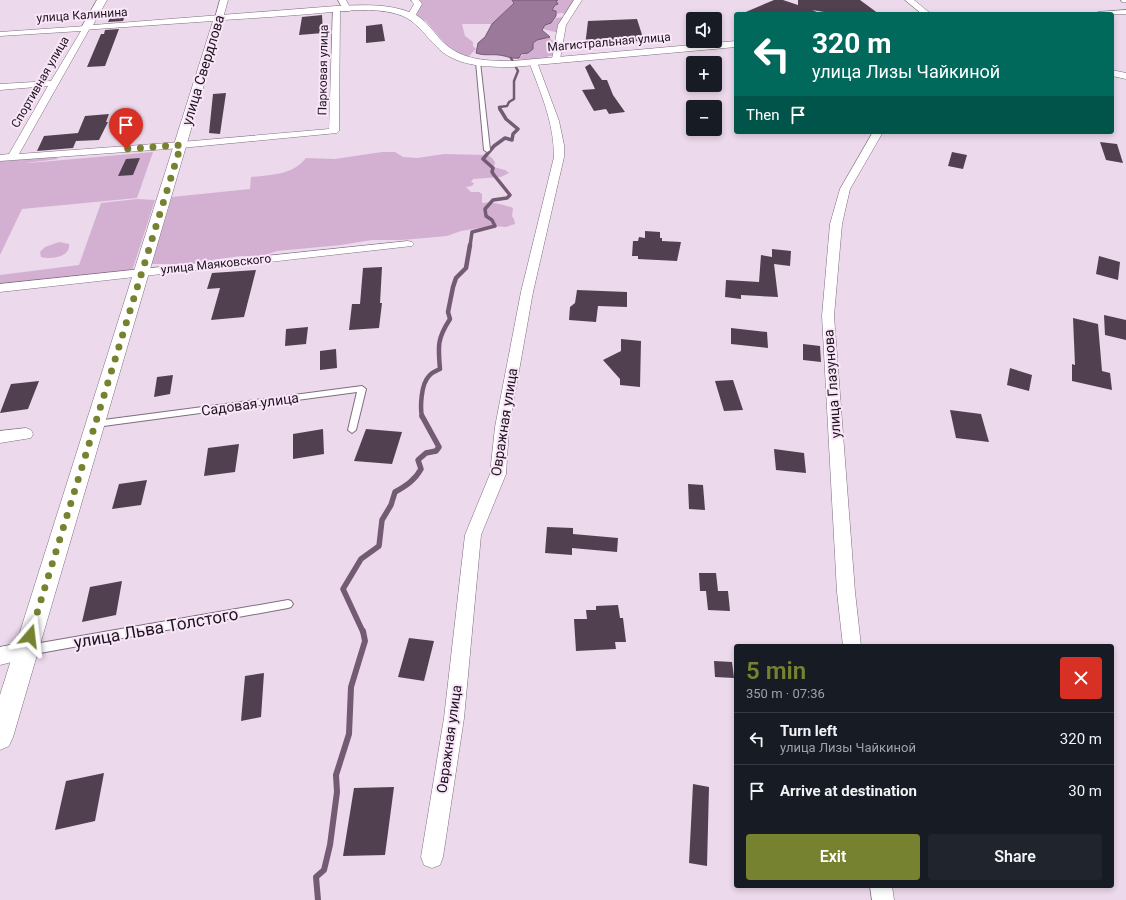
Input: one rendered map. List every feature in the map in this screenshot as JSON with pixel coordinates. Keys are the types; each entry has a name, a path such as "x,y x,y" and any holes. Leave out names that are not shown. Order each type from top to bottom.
{"street":[{"name":"Спортивная улица","path":"12,157 102,0"},
{"name":"улица Свердлова","path":"0,737 224,0"},
{"path":"411,16 418,4 415,0"},
{"path":"556,59 562,25 578,0"},
{"path":"909,0 925,12"},
{"name":"улица Калинина","path":"0,34 336,9 344,4 390,10 411,16 425,27 441,46 452,54 465,60 506,64 532,62"},
{"name":"Парковая улица","path":"181,145 334,131 336,9"},
{"path":"1114,13 1126,12"},
{"name":"Магистральная улица","path":"532,62 734,44"},
{"name":"Овражная улица","path":"432,857 454,718 473,535 498,474 502,427 527,292 559,157 560,145 549,103 532,62"},
{"path":"1114,73 1126,76"},
{"path":"0,87 54,83"},
{"name":"улица Глазунова","path":"852,644 846,592 828,316 836,224 846,189 877,134"},
{"path":"0,158 181,145"},
{"name":"улица Маяковского","path":"0,288 408,244"},
{"path":"0,437 26,434"},
{"name":"улица Льва Толстого","path":"0,656 25,651"},
{"path":"881,888 883,900"}],"lane":[{"path":"478,62 487,150"},
{"name":"Садовая улица","path":"96,424 362,389 352,430"},
{"name":"улица Льва Толстого","path":"25,651 288,604"}],"shaded area":[{"path":"418,0 512,0 514,2 492,24 462,24 465,36 473,42 473,46 476,49 467,58 448,47 426,21 416,16 421,4"},
{"path":"512,0 558,0 556,1 558,4 555,5 552,10 556,11 556,16 551,23 545,25 542,30 550,37 537,40 533,43 533,49 528,53 521,54 519,58 476,53 478,43 485,37 492,24 514,3"},
{"path":"575,0 567,14 557,14 552,10 556,1"},
{"path":"563,17 559,33 543,29 545,25 551,23 556,18"},
{"path":"550,37 551,40 556,41 555,56 548,56 547,59 516,59 533,49 532,43 537,40"},
{"path":"153,152 137,198 22,209 0,255 0,160 55,156 58,159 26,163 29,163"},
{"path":"382,152 395,152 403,157 417,158 444,154 486,155 491,157 495,162 494,167 505,170 509,173 501,177 473,179 471,182 474,183 472,186 466,187 471,192 479,192 482,194 482,203 493,203 513,208 512,216 515,224 506,227 492,226 461,231 447,236 402,240 372,240 341,245 277,251 259,257 241,256 182,264 151,264 172,197 250,189 251,177 274,175 288,171 301,164 306,158 335,159"},
{"path":"137,199 155,200 132,271 0,287 0,275 79,265 101,203"},
{"path":"59,242 69,244 69,248 64,255 55,258 41,257 40,252 45,247"}],"building":[{"path":"774,0 783,0 798,5 798,0 860,0 876,12 824,12 812,10 817,12 746,12"},
{"path":"127,11 123,21 108,22 112,13"},
{"path":"322,15 323,33 299,35 302,17"},
{"path":"637,19 644,41 601,42 601,46 585,46 588,21"},
{"path":"382,24 385,41 366,43 366,26"},
{"path":"119,29 105,66 87,67 101,34 104,34 105,30"},
{"path":"590,64 602,80 607,80 613,95 625,112 609,114 606,109 594,111 582,90 595,89 585,67"},
{"path":"226,93 220,134 209,133 213,94"},
{"path":"109,114 106,122 108,122 99,140 76,141 73,148 37,151 44,136 78,133 85,116"},
{"path":"1100,142 1117,144 1123,163 1106,160"},
{"path":"952,152 967,155 963,169 948,166"},
{"path":"140,158 133,175 118,176 126,159"},
{"path":"645,231 660,232 660,238 662,238 662,241 681,242 677,261 638,259 638,256 632,256 633,241 638,241 639,237 645,238"},
{"path":"772,249 791,251 790,266 774,264 778,297 741,295 741,299 725,297 726,280 759,282 761,255 772,257"},
{"path":"1099,256 1120,262 1118,280 1096,274"},
{"path":"382,267 380,303 382,303 379,328 349,330 352,304 360,304 363,268"},
{"path":"256,270 244,317 211,320 220,288 207,289 212,273"},
{"path":"577,290 627,292 627,307 598,306 596,322 569,320 570,307 575,303"},
{"path":"1104,315 1126,320 1126,340 1105,335"},
{"path":"1073,318 1098,324 1102,371 1110,373 1112,390 1072,381 1072,364 1075,365"},
{"path":"308,327 306,344 285,346 286,329"},
{"path":"731,328 767,332 768,348 731,344"},
{"path":"621,339 641,341 640,387 620,385 620,379 603,360 621,351"},
{"path":"803,344 820,346 821,362 803,360"},
{"path":"336,349 337,368 320,370 320,351"},
{"path":"1010,368 1032,375 1029,391 1007,385"},
{"path":"173,375 170,394 154,397 157,377"},
{"path":"733,380 743,410 724,411 715,381"},
{"path":"39,381 28,409 0,413 11,384"},
{"path":"950,410 981,414 989,442 956,438"},
{"path":"323,429 324,454 293,459 293,434"},
{"path":"366,429 402,432 392,464 354,461"},
{"path":"239,444 235,472 204,476 208,448"},
{"path":"774,449 804,453 806,473 776,470"},
{"path":"147,480 141,505 112,509 119,484"},
{"path":"688,484 703,485 705,510 689,509"},
{"path":"547,527 573,528 573,534 618,538 617,552 572,548 572,555 545,553"},
{"path":"699,573 716,573 718,591 728,591 730,611 708,610 706,591 700,591"},
{"path":"122,581 116,615 82,622 90,587"},
{"path":"618,605 620,618 623,618 626,642 615,642 616,649 576,651 574,619 587,619 586,610 596,610 596,606"},
{"path":"409,638 434,641 424,681 398,677"},
{"path":"714,661 732,662 734,678 715,677"},
{"path":"264,673 261,717 241,721 245,676"},
{"path":"104,773 95,821 55,830 66,781"},
{"path":"693,784 709,787 707,866 689,863"},
{"path":"394,787 385,855 343,856 354,788"}],"waterway":[{"path":"500,110 499,107 507,106 509,102 514,99 514,81 518,71 511,58"},
{"path":"470,246 472,232 495,226 492,220 486,216 485,209 493,200 507,198 510,195 492,172 493,168 483,159 494,146 505,138 512,140 513,134 518,129 506,119 500,109"},
{"path":"422,417 421,402 424,384 430,375 440,369 439,343 450,319 448,312 453,287 456,278 466,268 470,245"},
{"path":"363,632 343,589 361,559 379,546 382,520 391,505 395,492 410,482 419,473 421,469 418,460 426,453 436,451 439,447 422,416"},
{"path":"318,900 316,877 324,870 330,845 337,792 336,775 349,734 351,687 365,641 363,631"}],"route":[{"path":"30,636 181,145 126,149"}]}
